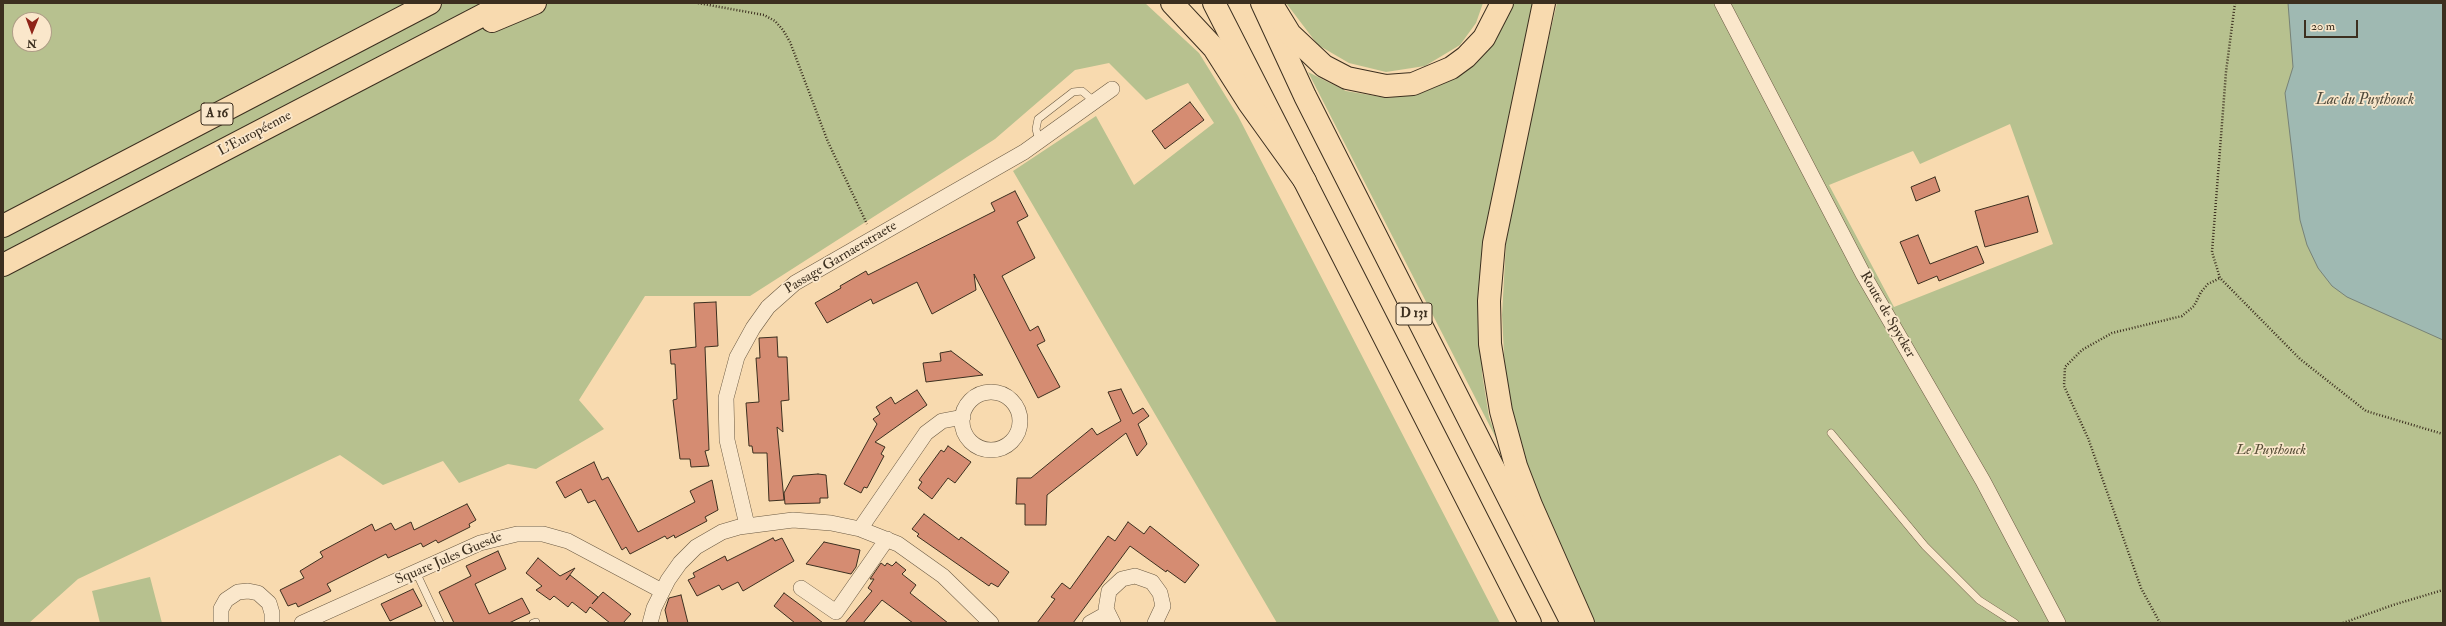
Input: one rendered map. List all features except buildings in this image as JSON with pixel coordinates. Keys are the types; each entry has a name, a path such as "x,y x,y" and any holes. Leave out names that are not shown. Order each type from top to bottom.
{"main road":[{"name":"A 16","path":"3,226 430,3"},
{"name":"L'Européenne","path":"3,265 506,3"},
{"path":"402,58 535,3"},
{"path":"1172,3 1214,48 1249,103 1304,181"},
{"name":"D 131","path":"1214,3 1530,623"},
{"name":"D 131","path":"1262,3 1312,110 1572,623"},
{"path":"1271,3 1290,34 1324,66 1347,78 1386,86 1413,84 1451,68 1466,57 1484,38 1502,3"},
{"path":"1544,3 1494,243 1489,301 1490,336 1495,383 1516,466 1531,505 1583,623"},
{"path":"3,273 100,215"}],"street":[{"name":"Route de Spycker","path":"1722,3 1862,274 1982,481 2058,623"},
{"name":"Passage Garnaerstraete","path":"747,525 730,453 725,419 728,388 737,356 760,318 788,288 1040,142 1112,89"},
{"path":"860,529 926,433 942,421 963,417"},
{"path":"650,623 662,591 673,571 696,547 722,532 747,525 772,521 806,521 860,529 887,539 907,550 940,572 991,623"},
{"name":"Square Jules Guesde","path":"302,623 489,539 507,535 535,534 568,541 662,591"},
{"path":"801,588 836,612 887,539"},
{"path":"1090,623 1111,618 1106,600 1112,587 1126,577 1140,576 1155,585 1162,597 1162,611 1156,623"},
{"path":"220,623 221,609 226,600 238,592 248,591 258,593 269,603 272,613 272,623"}],"lane":[{"path":"1040,142 1036,129 1038,119 1073,92 1082,91 1095,102"},
{"path":"1831,433 1930,551 1979,600 2015,623"},
{"path":"416,572 440,623"}],"path":[{"path":"698,3 764,15 775,21 783,30 790,42 828,142 874,237"},
{"path":"2235,3 2226,72 2212,252 2220,278 2300,359 2366,411 2443,434"},
{"path":"2160,623 2141,588 2088,438 2064,386 2065,367 2082,350 2112,333 2182,316 2194,306 2200,292 2208,284 2220,278"},
{"path":"2343,623 2393,605 2443,590"}],"green space":[{"path":"3,3 1145,3 1199,53 1238,116 1500,623 1277,623 1013,171 1096,116 1134,185 1214,123 1188,83 1146,100 1109,63 1075,70 995,139 750,296 645,296 579,400 604,429 536,469 508,464 459,483 443,461 383,485 340,455 78,579 29,623 3,623"},
{"path":"1286,3 1483,3 1476,23 1460,45 1425,66 1386,72 1349,63 1318,45"},
{"path":"1510,3 1536,3 1480,295 1482,373 1489,417 1498,442 1308,72 1346,91 1387,98 1424,92 1452,79"},
{"name":"Le Puythouck","path":"1557,3 2443,3 2443,623 1593,623 1536,503 1506,393 1502,315 1506,243 1524,144","holes":["2010,124 2053,244 1894,307 1829,185 1913,151 1920,164"]},
{"path":"150,577 162,623 100,623 92,591"}],"water":[{"name":"Lac du Puythouck","path":"2288,3 2443,3 2443,340 2347,297 2332,286 2318,268 2307,245 2300,220 2285,93 2293,67"}]}
